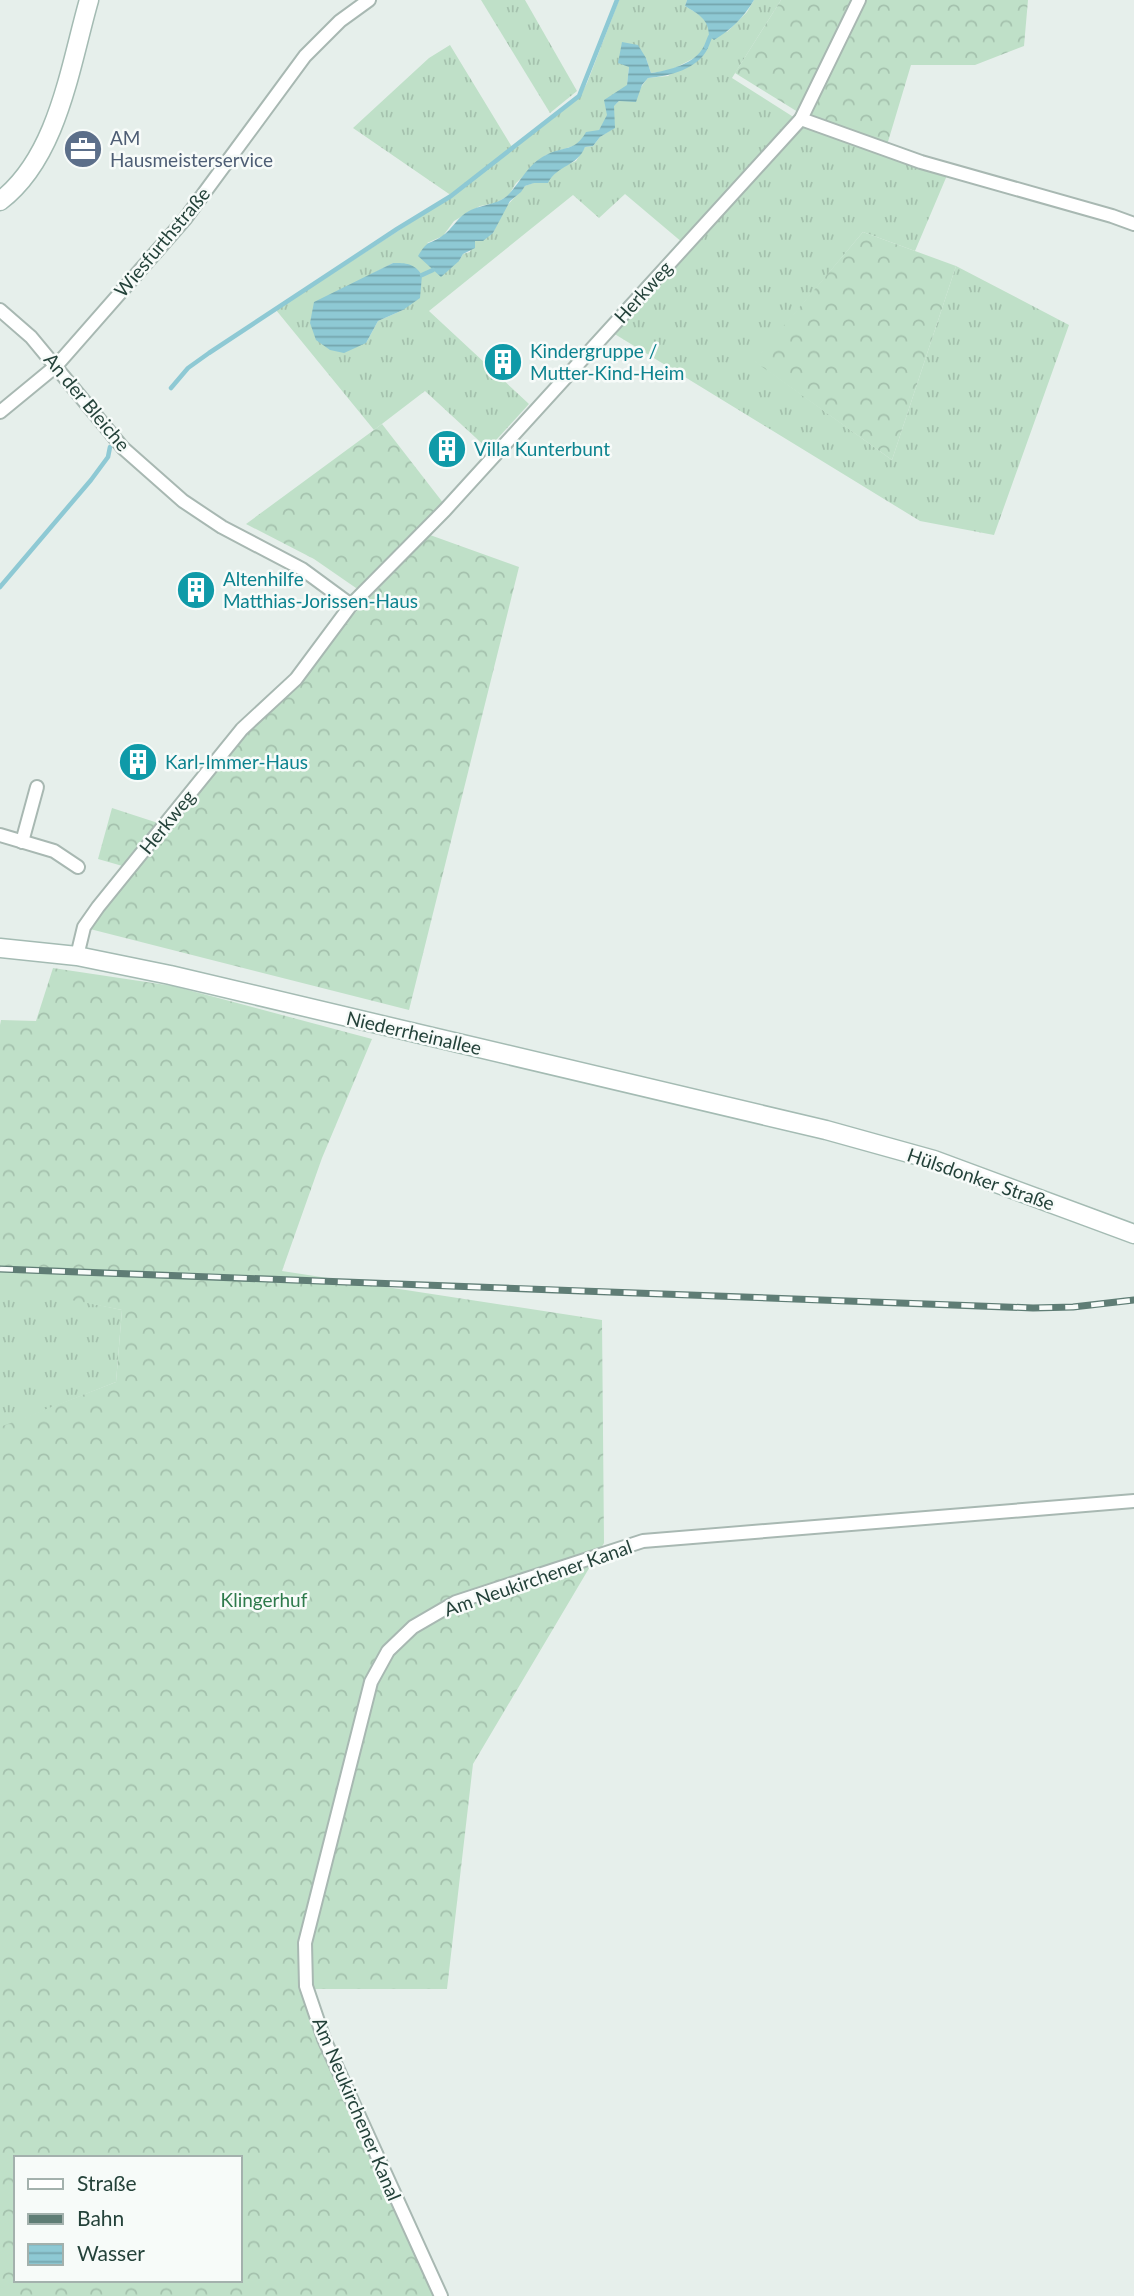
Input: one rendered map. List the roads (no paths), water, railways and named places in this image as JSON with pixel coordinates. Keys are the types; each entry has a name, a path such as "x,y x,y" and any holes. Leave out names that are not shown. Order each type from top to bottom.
{"main road":[{"path":"0,201 33,164 51,133 89,0"},
{"name":"Niederrheinallee","path":"0,948 77,956 170,975 826,1130"},
{"name":"Hülsdonker Straße","path":"826,1130 934,1160 1134,1234"}],"street":[{"name":"Wiesfurthstraße","path":"0,412 56,366 185,219 305,56 340,21 369,0"},
{"name":"Herkweg","path":"77,956 84,927 98,907 242,729 296,679 351,605 445,510 801,118 859,0"},
{"path":"801,118 921,162 1112,216 1134,225"},
{"name":"An der Bleiche","path":"0,310 31,337 112,436 183,501 222,527 303,569 351,605"},
{"path":"22,842 37,787"},
{"path":"0,835 54,851 78,867"},
{"name":"Am Neukirchener Kanal","path":"441,2296 350,2099 324,2039 306,1986 305,1943 371,1682 388,1651 413,1627 456,1602 643,1541 1134,1501"}],"water":[{"path":"687,0 754,0 737,23 714,40 709,36 709,30 702,18 685,6"},
{"path":"622,42 638,45 651,73 688,62 704,46 708,48 698,61 690,66 674,73 648,78 642,85 636,102 619,101 614,106 615,128 600,137 593,146 585,147 578,158 557,172 548,183 525,186 510,201 493,233 483,241 475,241 475,248 463,254 441,277 418,256 427,244 446,233 469,211 505,198 540,159 552,152 573,146 586,132 599,130 607,115 604,100 627,85 629,67 618,63"},
{"path":"393,263 409,264 419,271 422,275 420,298 403,310 378,321 366,343 344,353 330,350 316,340 310,323 314,302"}],"waterway":[{"path":"171,388 188,368 209,353 451,196 579,96 617,0"},
{"path":"706,47 710,37"},
{"path":"422,275 433,270"},
{"path":"0,587 91,480 108,457 110,447"}],"railway":[{"path":"0,1269 1033,1308 1073,1307 1134,1300"}],"place":[{"name":"AM Hausmeisterservice","path":"83,149"},
{"name":"Kindergruppe / Mutter-Kind-Heim","path":"503,362"},
{"name":"Villa Kunterbunt","path":"447,449"},
{"name":"Altenhilfe Matthias-Jorissen-Haus","path":"196,590"},
{"name":"Karl-Immer-Haus","path":"138,762"}],"park label":[{"name":"Klingerhuf","path":"264,1600"}]}
